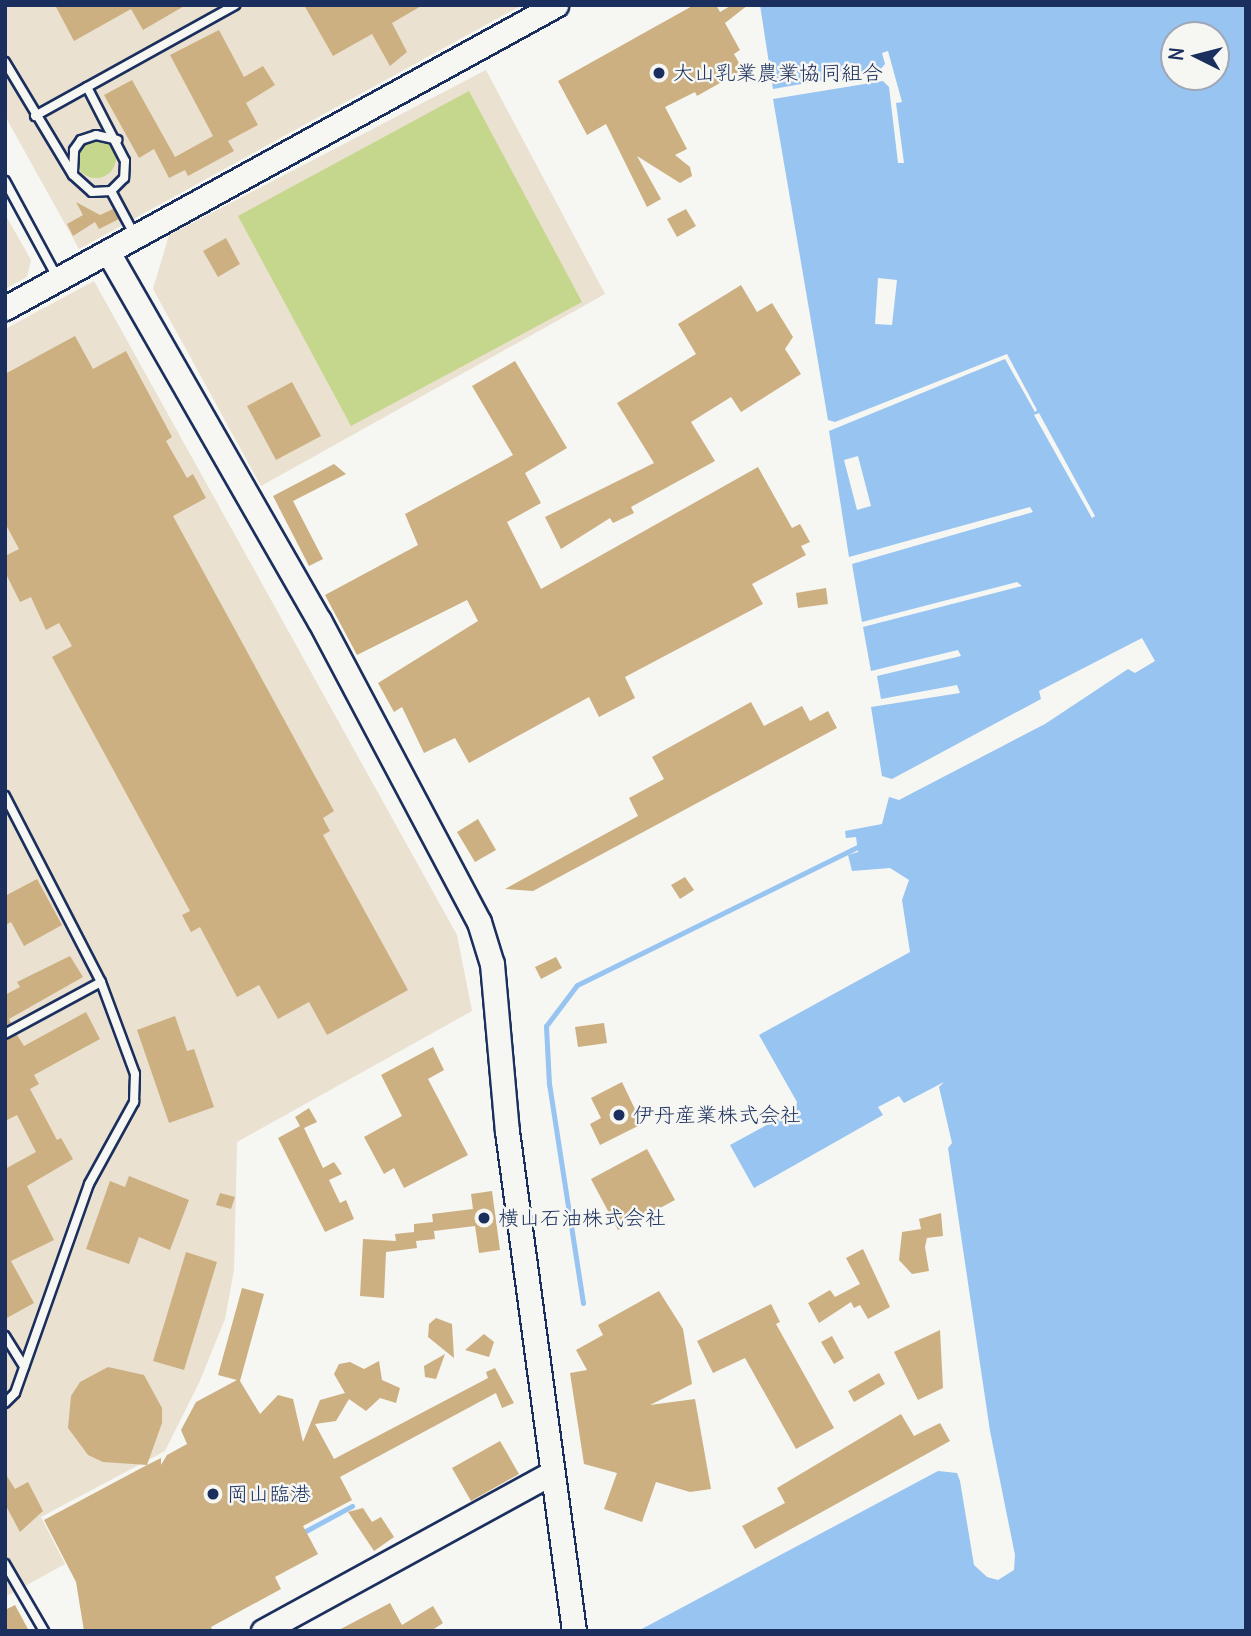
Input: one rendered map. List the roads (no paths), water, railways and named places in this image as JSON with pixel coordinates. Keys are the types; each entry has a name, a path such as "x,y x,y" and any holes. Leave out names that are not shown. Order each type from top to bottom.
{"street":[{"path":"5,308 555,5"},
{"path":"108,252 319,620 479,922 492,964 507,1131 545,1395 552,1473 574,1631"},
{"path":"263,1631 552,1473"}],"lane":[{"path":"35,116 235,5"},
{"path":"5,62 35,116 73,175 92,192 111,191 126,173 117,140 87,87"},
{"path":"73,175 74,150 81,140 96,135 117,140"},
{"path":"5,181 58,279"},
{"path":"111,191 135,237"},
{"path":"5,796 101,982 135,1074 134,1102 89,1184 15,1393 5,1403"},
{"path":"5,1034 101,982"},
{"path":"5,1336 24,1367"},
{"path":"5,1564 44,1631"}],"water":[{"path":"760,5 1246,5 1246,1631 638,1631 938,1471 957,1473 974,1565 987,1577 998,1580 1014,1570 1015,1555 990,1431 948,1148 952,1143 939,1087 944,1082 904,1103 899,1096 878,1107 883,1115 754,1188 730,1145 796,1109 797,1102 759,1035 910,952 902,900 909,880 890,868 852,871 848,855 858,852 856,837 846,838 845,831 882,824 889,797 899,800 1045,724 1128,669 1135,673 1155,661 1142,638 1039,691 1041,699 892,779 882,776 871,707 960,693 957,685 881,699 877,676 961,656 958,650 871,671 863,627 1022,586 1017,582 862,622 852,564 1033,512 1030,507 849,557 829,431 1005,359 1035,412 1037,410 1007,354 835,422 828,420 773,99 883,81 889,87 898,163 904,163 896,103 902,102 888,51 882,53 885,64 880,70 773,89","holes":["878,278 897,280 892,325 875,324","1039,413 1095,516 1092,518 1034,415","858,456 871,506 857,510 844,460"]}],"waterway":[{"path":"583,1303 549,1084 546,1026 577,985 861,845"},
{"path":"302,1533 352,1506"}],"place":[{"name":"大山乳業農業協同組合","path":"659,73"},
{"name":"伊丹産業株式会社","path":"619,1115"},
{"name":"横山石油株式会社","path":"484,1218"},
{"name":"岡山臨港","path":"213,1494"}]}
